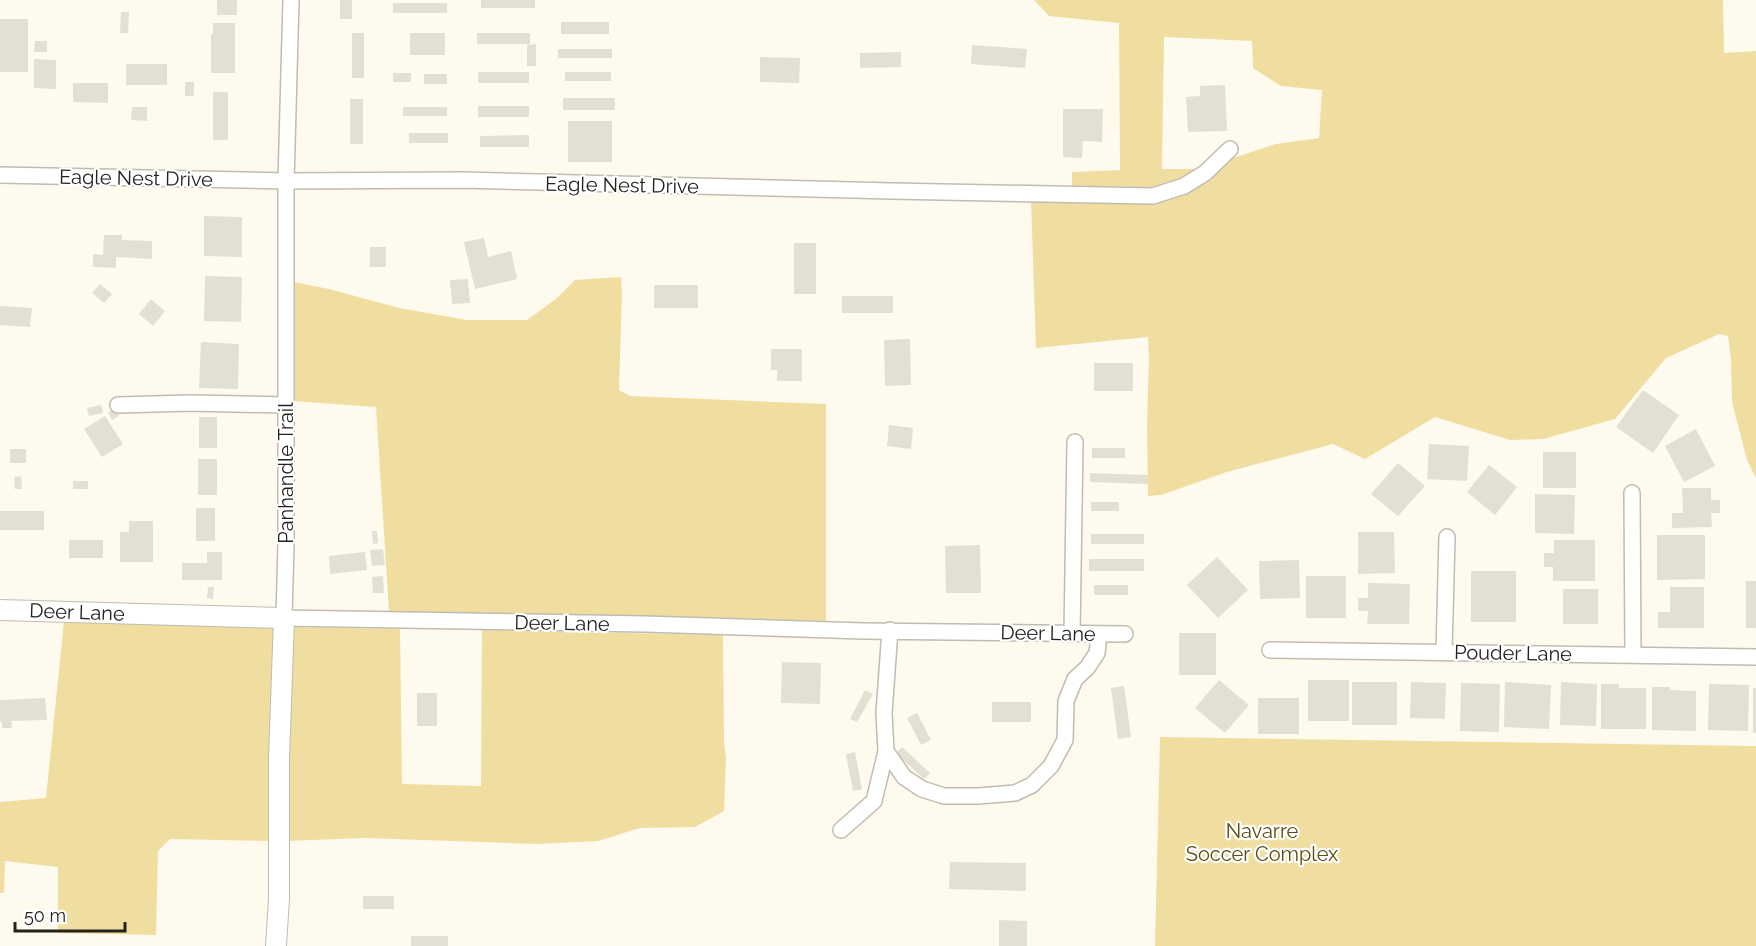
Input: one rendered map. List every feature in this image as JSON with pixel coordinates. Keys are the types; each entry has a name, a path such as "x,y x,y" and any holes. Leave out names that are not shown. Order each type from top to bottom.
{"street":[{"name":"Panhandle Trail","path":"276,946 279,898 279,758 284,618 286,181 291,0"},
{"name":"Eagle Nest Drive","path":"0,175 148,180 463,180 1153,196 1184,186 1205,174 1230,149"},
{"path":"118,405 190,403 286,405"},
{"path":"1072,634 1075,442"},
{"path":"1632,493 1633,655"},
{"path":"1444,652 1447,537"},
{"name":"Deer Lane","path":"0,610 284,618 1125,634"},
{"path":"841,830 874,801 886,751 884,713 890,630"},
{"path":"886,751 904,777 922,789 944,795 978,796 1015,793 1032,785 1051,766 1065,740 1066,701 1075,679 1087,668 1097,653 1099,635"},
{"name":"Pouder Lane","path":"1270,650 1756,657"}],"green space":[{"path":"1034,0 1723,0 1724,53 1756,51 1756,478 1747,460 1732,402 1728,336 1719,334 1666,358 1615,419 1543,439 1510,440 1435,417 1365,459 1333,444 1227,472 1161,495 1148,496 1148,337 1036,348 1031,202 1155,204 1186,194 1208,181 1233,158 1276,144 1319,138 1322,90 1281,86 1253,68 1252,41 1164,37 1162,169 1197,169 1181,178 1152,187 1072,186 1072,172 1120,170 1119,23 1049,16"},
{"path":"621,277 619,390 630,396 826,404 826,621 389,612 376,407 293,401 294,282 399,308 467,320 527,320 556,299 575,280"},
{"path":"64,621 276,626 272,841 170,839 158,851 156,935 58,933 58,867 5,861 4,893 0,893 0,802 46,798"},
{"path":"291,627 400,629 402,784 481,786 482,630 723,635 726,758 724,811 695,827 640,828 598,841 537,844 365,838 286,841"},
{"name":"Navarre Soccer Complex","path":"1160,737 1756,746 1756,946 1155,946"}],"building":[{"path":"217,0 237,0 237,15 217,15"},
{"path":"340,0 352,0 352,19 340,19"},
{"path":"481,0 535,0 535,8 481,8"},
{"path":"393,3 447,3 447,13 393,13"},
{"path":"121,12 129,12 128,33 120,33"},
{"path":"0,19 28,19 28,72 0,72"},
{"path":"561,22 609,22 609,34 561,34"},
{"path":"213,23 235,23 235,73 211,73"},
{"path":"352,33 364,33 364,78 352,78"},
{"path":"410,33 445,33 445,55 410,55"},
{"path":"477,33 530,33 530,44 477,44"},
{"path":"35,41 47,41 47,52 34,52"},
{"path":"536,44 536,66 527,66 527,45"},
{"path":"972,45 1027,49 1025,68 971,64"},
{"path":"558,49 612,49 612,58 558,58"},
{"path":"901,52 901,67 860,68 860,53"},
{"path":"760,57 800,58 799,83 760,82"},
{"path":"34,59 56,60 56,89 34,88"},
{"path":"126,64 167,64 167,85 126,85"},
{"path":"478,72 529,72 529,83 478,83"},
{"path":"565,72 611,72 611,81 565,81"},
{"path":"393,73 411,73 411,82 393,82"},
{"path":"424,74 447,74 447,84 424,84"},
{"path":"185,82 194,82 194,96 185,96"},
{"path":"73,83 108,83 108,103 73,102"},
{"path":"1225,85 1227,131 1188,132 1186,97 1200,96 1200,86"},
{"path":"213,92 228,92 228,140 213,140"},
{"path":"563,98 615,98 615,110 563,110"},
{"path":"350,99 363,99 363,144 350,144"},
{"path":"478,106 529,106 529,117 478,117"},
{"path":"132,107 147,107 147,121 131,120"},
{"path":"403,107 447,107 447,116 403,116"},
{"path":"1063,109 1103,109 1102,142 1083,141 1082,158 1063,157"},
{"path":"568,121 612,121 612,162 568,162"},
{"path":"409,133 448,133 448,143 409,143"},
{"path":"529,135 529,147 480,147 480,136"},
{"path":"204,216 242,217 242,257 204,256"},
{"path":"104,235 122,235 122,240 152,241 152,259 116,257 116,268 93,267 93,254 103,255"},
{"path":"484,238 488,257 511,251 517,279 475,289 464,242"},
{"path":"794,243 816,243 816,294 794,294"},
{"path":"370,247 386,247 386,267 370,267"},
{"path":"205,276 242,277 241,322 204,321"},
{"path":"468,279 470,303 452,304 450,280"},
{"path":"100,284 112,294 104,303 92,293"},
{"path":"654,285 698,285 698,308 654,308"},
{"path":"842,296 893,296 893,313 842,313"},
{"path":"151,299 165,311 153,326 139,314"},
{"path":"0,306 32,308 30,327 0,325"},
{"path":"910,339 911,385 885,386 884,340"},
{"path":"201,342 239,344 238,389 199,388"},
{"path":"771,349 802,349 802,381 777,381 777,370 771,370"},
{"path":"1094,363 1133,363 1133,391 1094,391"},
{"path":"1643,390 1679,415 1653,453 1616,427"},
{"path":"101,405 103,413 89,416 87,408"},
{"path":"115,409 119,416 112,420 108,412"},
{"path":"105,416 123,444 102,457 84,429"},
{"path":"199,417 217,417 217,448 199,448"},
{"path":"889,425 913,428 911,449 887,446"},
{"path":"1696,429 1715,466 1684,482 1665,446"},
{"path":"1429,444 1469,446 1467,481 1427,479"},
{"path":"1092,448 1125,448 1125,458 1092,458"},
{"path":"10,449 26,449 26,463 10,463"},
{"path":"1543,452 1576,452 1576,488 1543,488"},
{"path":"198,459 217,459 217,495 198,495"},
{"path":"1398,463 1425,486 1398,516 1371,494"},
{"path":"1489,465 1517,487 1495,515 1467,492"},
{"path":"1090,473 1148,475 1148,484 1090,482"},
{"path":"21,476 22,489 15,489 14,477"},
{"path":"73,481 88,481 88,489 73,489"},
{"path":"1682,488 1711,488 1711,500 1720,500 1720,513 1711,513 1712,527 1672,528 1672,513 1683,513"},
{"path":"1535,494 1575,495 1574,534 1535,533"},
{"path":"1091,502 1119,502 1119,511 1091,511"},
{"path":"196,508 215,508 215,541 196,541"},
{"path":"0,511 44,511 44,530 0,530"},
{"path":"129,521 153,521 153,562 120,562 120,532 129,532"},
{"path":"372,531 377,531 378,543 373,544"},
{"path":"1358,532 1394,532 1395,573 1358,574"},
{"path":"1091,534 1144,534 1144,544 1091,544"},
{"path":"1657,535 1705,535 1705,579 1657,580"},
{"path":"69,540 103,540 103,558 69,558"},
{"path":"1554,540 1595,540 1595,581 1553,581 1553,567 1544,567 1544,553 1554,553"},
{"path":"980,545 981,593 946,593 945,546"},
{"path":"383,549 385,565 372,566 370,550"},
{"path":"207,552 222,552 222,580 182,580 182,563 207,563"},
{"path":"365,552 367,570 330,574 329,556"},
{"path":"1217,557 1248,590 1218,618 1187,585"},
{"path":"1089,559 1144,559 1144,571 1089,571"},
{"path":"1299,560 1300,598 1260,599 1259,561"},
{"path":"1471,571 1516,571 1516,622 1471,622"},
{"path":"383,576 384,593 373,593 372,577"},
{"path":"1306,576 1346,576 1346,618 1306,618"},
{"path":"1746,581 1756,581 1756,628 1746,628"},
{"path":"1368,583 1410,584 1409,624 1367,624 1368,611 1358,611 1358,598 1368,598"},
{"path":"1094,585 1128,585 1128,595 1094,595"},
{"path":"208,587 214,587 213,599 207,598"},
{"path":"1670,587 1704,587 1704,628 1658,628 1658,612 1670,612"},
{"path":"1563,589 1598,589 1598,624 1563,624"},
{"path":"1179,633 1216,633 1216,675 1179,675"},
{"path":"782,662 821,663 820,704 781,703"},
{"path":"1219,680 1249,705 1225,733 1195,708"},
{"path":"1308,680 1349,680 1349,721 1308,721"},
{"path":"1352,682 1397,682 1397,725 1352,725"},
{"path":"1411,682 1446,683 1445,719 1410,718"},
{"path":"1505,682 1551,685 1549,729 1504,727"},
{"path":"1561,682 1597,684 1596,726 1560,725"},
{"path":"1461,683 1500,684 1499,732 1460,731"},
{"path":"1601,684 1619,684 1619,688 1646,688 1646,729 1601,729"},
{"path":"1709,684 1749,685 1748,731 1708,730"},
{"path":"1124,686 1131,737 1118,739 1111,688"},
{"path":"1652,687 1696,691 1696,731 1652,730"},
{"path":"1753,688 1756,688 1756,733 1753,733"},
{"path":"865,690 873,694 857,722 850,719"},
{"path":"417,693 437,693 437,726 417,726"},
{"path":"45,698 47,720 11,721 12,728 2,728 0,700"},
{"path":"1258,698 1299,698 1299,734 1258,734"},
{"path":"992,702 1031,702 1031,722 992,722"},
{"path":"917,713 931,740 921,745 907,718"},
{"path":"902,747 930,773 924,779 896,753"},
{"path":"855,752 862,789 853,791 846,754"},
{"path":"950,862 1026,863 1026,891 949,889"},
{"path":"363,896 394,896 394,909 363,909"},
{"path":"999,920 1027,921 1027,946 999,946"},
{"path":"411,936 448,936 448,946 411,946"}]}
